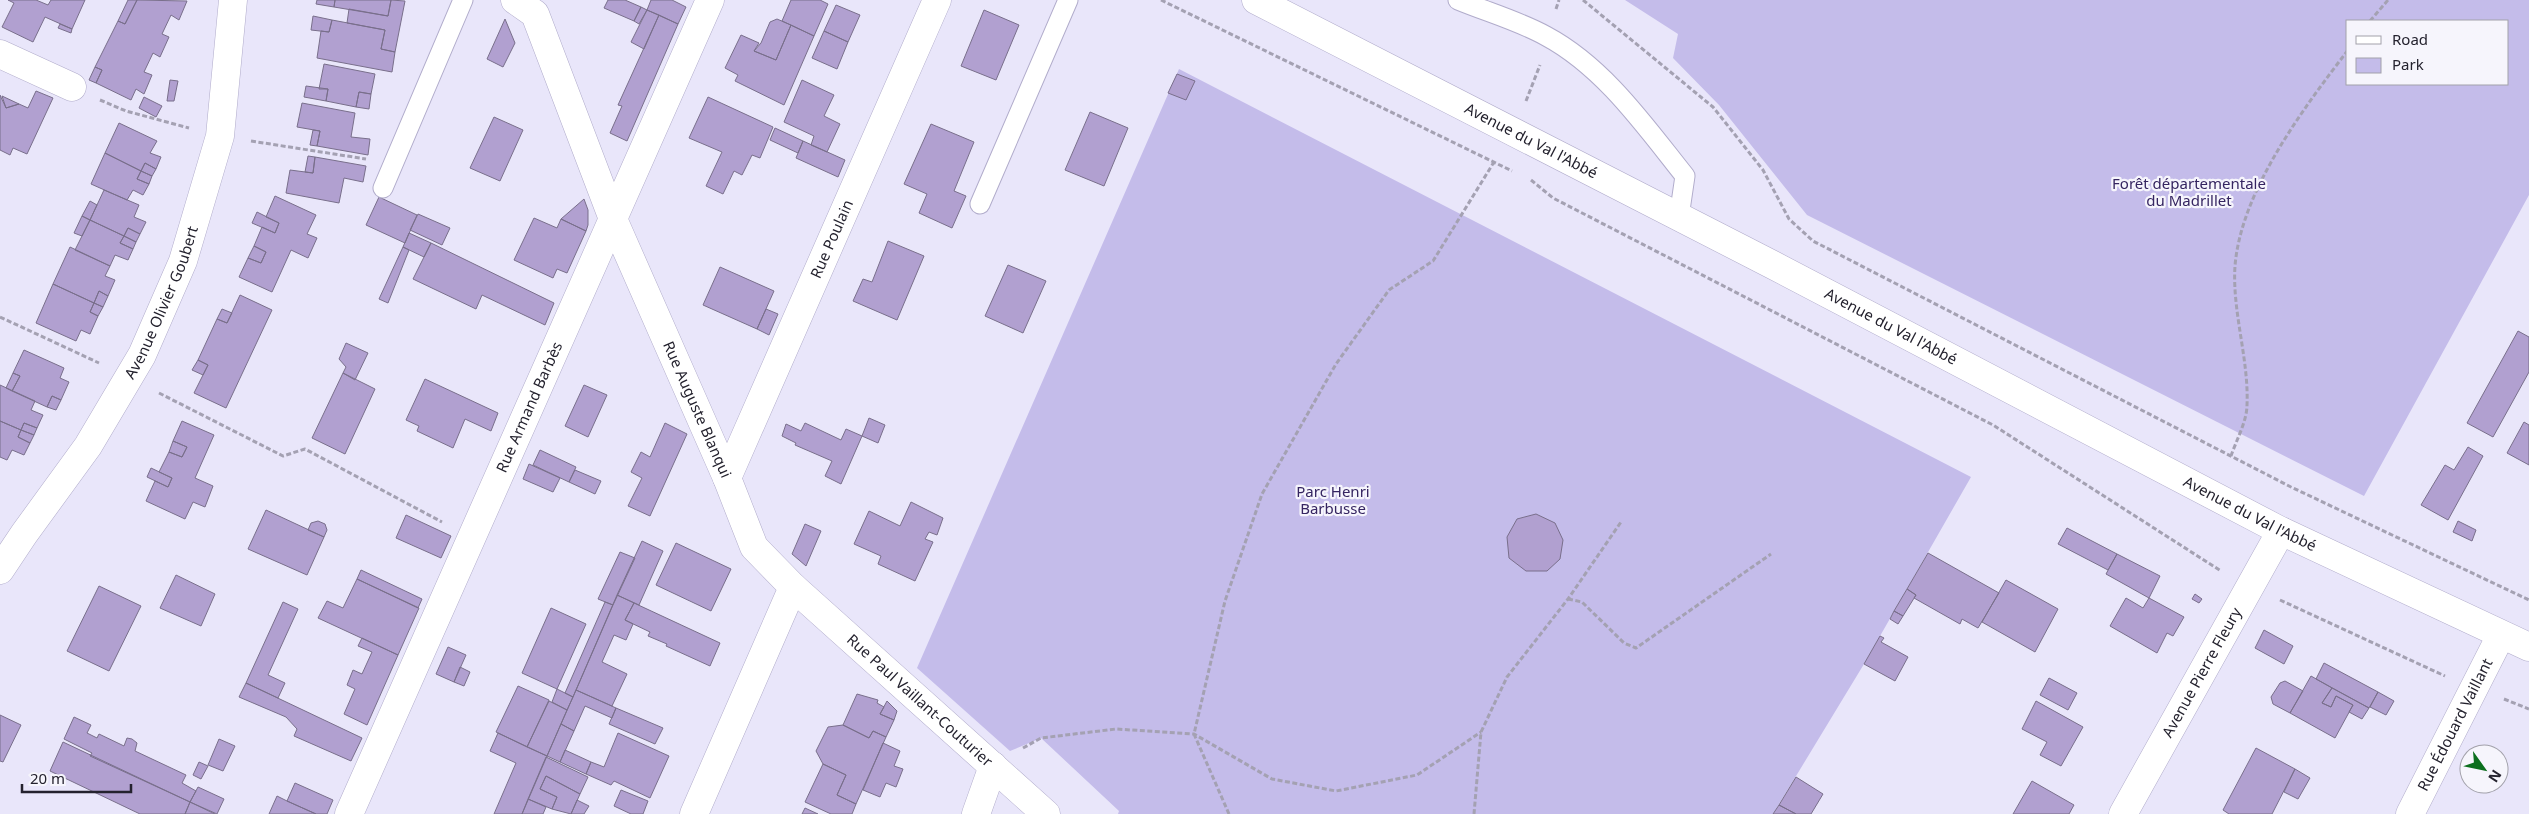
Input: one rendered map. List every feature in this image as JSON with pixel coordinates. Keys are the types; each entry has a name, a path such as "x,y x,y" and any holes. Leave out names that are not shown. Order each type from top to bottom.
{"street":[{"name":"Avenue Olivier Goubert","path":"0,570 88,446 129,377 142,355 183,261 220,136 233,0"},
{"name":"Rue Auguste Blanqui","path":"515,0 535,14 613,219 727,478 754,547 793,587"},
{"name":"Rue Armand Barbès","path":"349,814 710,0"},
{"name":"Rue Poulain","path":"727,478 937,0"},
{"name":"Avenue du Val l'Abbé","path":"1256,0 1680,217 2281,531 2529,647"},
{"path":"0,54 72,88"},
{"name":"Avenue Pierre Fleury","path":"2123,814 2281,531"},
{"path":"694,814 793,587"},
{"name":"Rue Paul Vaillant-Couturier","path":"793,587 1046,814"},
{"name":"Rue Édouard Vaillant","path":"2410,814 2501,635"},
{"path":"976,814 992,766"}],"lane":[{"path":"383,188 463,0"},
{"path":"980,204 1068,0"},
{"path":"1458,0 1546,36 1594,70 1640,119 1685,176 1680,217"}],"path":[{"path":"1161,0 1520,174"},
{"path":"1583,0 1713,107 1763,170 1789,219 1813,241 2231,456 2412,546 2529,600"},
{"path":"2371,20 2388,0"},
{"path":"2231,456 2247,407 2244,357 2236,300 2235,266 2242,225 2261,183 2292,127 2346,53"},
{"path":"1229,814 1194,734 1225,601 1262,494 1336,364 1389,290 1433,261 1512,132"},
{"path":"1529,178 1553,198 1993,425 2222,571"},
{"path":"0,317 129,377 283,456 305,448 472,538"},
{"path":"1474,814 1481,732 1507,677 1568,599 1621,522"},
{"path":"1568,599 1582,602 1624,643 1636,648 1772,554"},
{"path":"2275,598 2446,677"},
{"path":"2496,696 2529,709"},
{"path":"992,766 1041,738 1116,729 1194,734 1272,779 1336,791 1417,774 1481,732"}],"green space":[{"name":"Forêt départementale du Madrillet","path":"1625,0 2529,0 2529,195 2364,496 1807,215 1719,105 1673,58 1678,34"},
{"name":"Parc Henri Barbusse","path":"1179,69 1971,477 1864,664 1773,814 1118,814 1119,811 1041,738 1010,751 917,668"}],"building":[{"path":"8,0 36,0 48,5 51,0 85,0 72,29 45,17 33,42 2,27 14,3"},
{"path":"128,0 137,0 125,24 118,21"},
{"path":"137,0 187,1 179,20 171,15 162,34 169,37 160,57 153,53 144,72 152,75 144,94 136,89 131,100 96,83 102,70 95,67 118,21 125,24"},
{"path":"317,0 335,0 334,7 316,4"},
{"path":"335,0 391,0 388,16 334,7"},
{"path":"391,0 405,1 395,52 381,49 385,30 347,23 349,9 388,16"},
{"path":"608,0 625,0 641,7 634,21 604,8"},
{"path":"651,0 672,0 686,7 678,24 647,10"},
{"path":"791,0 820,0 828,4 814,36 782,21"},
{"path":"836,5 860,15 848,42 824,31"},
{"path":"641,7 647,10 639,24 634,21"},
{"path":"647,10 659,15 644,49 631,42"},
{"path":"984,10 1019,25 996,80 961,66"},
{"path":"659,15 678,24 627,141 610,133 622,106 618,105"},
{"path":"313,16 332,20 329,32 311,30"},
{"path":"505,19 515,43 503,67 487,59"},
{"path":"777,19 791,25 776,60 754,51 761,43 770,22"},
{"path":"332,20 385,30 381,49 395,52 392,72 317,58 321,31 329,32"},
{"path":"60,24 72,29 71,33 58,28"},
{"path":"791,25 814,36 784,105 735,81 738,75 725,68 741,35 759,43 754,51 776,60"},
{"path":"824,31 848,42 837,69 812,58"},
{"path":"324,64 375,74 371,94 359,92 356,107 326,101 328,89 319,89"},
{"path":"95,67 102,70 96,83 89,80"},
{"path":"1177,74 1195,81 1186,100 1168,93"},
{"path":"170,80 178,81 174,101 167,101"},
{"path":"802,80 834,95 824,116 840,124 827,152 811,145 814,136 784,122"},
{"path":"306,86 328,89 326,101 304,97"},
{"path":"36,91 53,98 27,154 13,148 10,155 0,150 0,95 6,108 19,104 28,108"},
{"path":"359,92 371,94 369,109 356,107"},
{"path":"2,96 19,104 6,108"},
{"path":"144,97 162,106 156,117 139,108"},
{"path":"708,97 773,127 760,158 752,155 742,175 734,171 723,194 706,186 722,152 689,138"},
{"path":"302,103 355,113 351,137 370,139 368,155 317,146 320,131 297,127"},
{"path":"1090,112 1128,128 1104,186 1065,170"},
{"path":"494,117 523,130 500,181 470,168"},
{"path":"119,123 157,141 150,153 161,157 156,169 145,163 141,171 105,153"},
{"path":"931,124 974,142 954,191 966,196 952,228 919,213 927,194 904,184"},
{"path":"775,128 803,141 798,153 770,140"},
{"path":"313,130 320,131 317,146 310,145"},
{"path":"803,141 845,160 838,177 796,158"},
{"path":"105,153 141,171 137,179 149,184 143,195 133,190 127,200 91,184"},
{"path":"308,156 315,157 313,173 305,172"},
{"path":"315,157 366,166 363,182 344,178 339,203 286,193 290,170 313,173"},
{"path":"145,163 156,169 152,176 141,171"},
{"path":"141,171 152,176 149,184 137,179"},
{"path":"104,190 139,205 134,217 146,222 140,234 128,228 124,236 90,220"},
{"path":"275,196 316,215 307,234 317,238 308,258 291,250 272,292 239,277 248,258 261,263 266,252 254,246 262,227 275,233 279,223 266,217"},
{"path":"379,197 417,215 405,243 366,225"},
{"path":"584,199 588,210 586,231 561,219"},
{"path":"90,201 97,205 90,220 82,216"},
{"path":"257,212 279,223 275,233 252,223"},
{"path":"418,214 450,228 442,245 410,230"},
{"path":"82,216 90,220 82,236 74,233"},
{"path":"534,218 557,228 561,219 586,231 567,273 557,269 553,278 514,260"},
{"path":"90,220 124,236 120,243 133,249 128,260 115,255 110,266 75,250"},
{"path":"128,228 140,234 136,242 124,236"},
{"path":"409,233 431,243 424,257 403,247"},
{"path":"124,236 136,242 133,249 120,243"},
{"path":"888,241 924,256 897,320 853,301 863,279 872,282"},
{"path":"431,243 554,303 545,325 482,295 476,309 413,279"},
{"path":"254,246 266,252 261,263 248,258"},
{"path":"70,247 110,266 105,276 115,280 108,296 99,291 94,303 53,284"},
{"path":"403,247 409,250 388,303 379,299"},
{"path":"1008,265 1046,281 1023,333 985,316"},
{"path":"720,267 774,291 757,329 703,305"},
{"path":"53,284 94,303 90,312 98,316 90,334 81,330 76,341 36,323"},
{"path":"99,291 108,296 103,307 94,303"},
{"path":"240,295 272,310 226,408 194,393 208,365 198,360 217,319 227,323"},
{"path":"94,303 103,307 98,316 90,312"},
{"path":"222,309 232,313 227,323 217,319"},
{"path":"766,309 778,314 769,335 757,329"},
{"path":"2518,331 2529,337 2529,372 2493,437 2467,423"},
{"path":"346,343 368,353 355,380 343,373 346,367 339,359"},
{"path":"24,350 64,368 60,378 69,382 61,400 52,396 47,407 12,391 20,376 13,373"},
{"path":"198,360 208,365 203,375 192,370"},
{"path":"13,373 20,376 12,391 6,388"},
{"path":"343,373 375,389 345,454 312,438"},
{"path":"425,379 498,413 491,431 465,419 453,448 417,431 419,426 406,420"},
{"path":"0,385 35,401 31,410 43,415 37,428 24,423 21,430 0,421"},
{"path":"584,385 607,395 588,437 565,426"},
{"path":"52,396 61,400 56,410 47,407"},
{"path":"869,418 885,425 878,443 862,436"},
{"path":"0,421 21,430 18,437 30,443 24,455 12,450 7,460 0,457"},
{"path":"182,421 214,435 195,478 213,486 205,507 193,502 185,519 146,501 155,481 168,487 172,478 159,472 169,452 182,457 187,447 173,441"},
{"path":"2524,422 2529,425 2529,465 2507,453"},
{"path":"24,423 37,428 34,435 21,430"},
{"path":"665,423 687,434 650,516 628,506 642,478 631,472 641,452 650,457"},
{"path":"805,423 841,440 846,429 862,436 841,484 825,476 832,461 795,445 796,443 782,436 786,424 801,431"},
{"path":"21,430 34,435 30,443 18,437"},
{"path":"173,441 187,447 182,457 169,452"},
{"path":"2468,447 2483,456 2448,520 2421,505 2445,465 2454,470"},
{"path":"540,450 576,467 569,482 533,465"},
{"path":"529,464 560,478 553,492 523,479"},
{"path":"151,468 172,478 168,487 147,477"},
{"path":"575,470 601,481 595,494 569,482"},
{"path":"911,502 943,518 937,535 929,532 925,539 933,542 915,581 878,564 881,556 854,544 869,511 900,526"},
{"path":"266,510 324,537 307,575 248,549"},
{"path":"1536,514 1555,523 1563,540 1560,559 1547,571 1526,571 1509,558 1507,537 1517,519"},
{"path":"406,515 451,536 441,558 396,538"},
{"path":"318,521 325,524 327,530 324,537 308,530 311,523"},
{"path":"2458,521 2476,530 2472,541 2453,532"},
{"path":"805,524 821,531 806,566 792,554"},
{"path":"2067,528 2117,554 2108,570 2058,544"},
{"path":"642,541 663,551 639,605 617,595"},
{"path":"676,543 731,569 711,611 656,585"},
{"path":"620,552 635,558 613,605 598,599"},
{"path":"1928,553 1999,593 1978,628 1962,619 1960,624 1914,598 1916,595 1907,589"},
{"path":"2117,554 2160,576 2149,598 2106,574"},
{"path":"361,570 422,599 418,608 357,579"},
{"path":"176,575 215,594 201,626 160,608"},
{"path":"357,579 419,608 398,655 318,618 327,601 343,608"},
{"path":"2006,580 2058,609 2035,652 1982,622"},
{"path":"99,586 141,606 109,671 67,651"},
{"path":"1907,589 1916,595 1903,616 1894,611"},
{"path":"2195,594 2202,599 2199,603 2192,599"},
{"path":"617,595 634,603 625,620 633,624 626,640 614,635 602,662 627,674 612,706 576,690"},
{"path":"2126,598 2143,608 2149,598 2184,617 2173,636 2167,633 2157,653 2110,626"},
{"path":"283,602 298,609 268,675 285,683 278,698 246,683"},
{"path":"605,602 613,605 573,697 565,693"},
{"path":"634,603 720,643 710,666 666,646 667,644 648,636 650,632 625,620"},
{"path":"551,608 586,624 557,689 522,673"},
{"path":"1894,611 1903,616 1898,624 1890,619"},
{"path":"2264,630 2293,646 2284,664 2255,648"},
{"path":"1880,636 1884,638 1881,642 1908,657 1895,681 1864,664"},
{"path":"362,638 398,655 367,725 344,714 355,689 347,685 353,670 362,674 372,652 358,646"},
{"path":"448,647 466,655 454,682 436,674"},
{"path":"2324,663 2378,692 2369,708 2316,679"},
{"path":"460,667 470,672 464,686 454,682"},
{"path":"2311,676 2332,688 2322,703 2331,707 2336,696 2353,705 2335,738 2290,713"},
{"path":"2049,678 2077,693 2068,710 2040,695"},
{"path":"2285,681 2303,691 2290,713 2273,704 2271,697 2280,683"},
{"path":"246,683 362,738 351,761 294,736 297,729 286,717 239,697"},
{"path":"518,686 549,700 527,747 496,732"},
{"path":"2332,688 2369,708 2362,719 2349,712 2353,705 2336,696 2331,707 2322,703"},
{"path":"557,689 573,697 567,710 552,702"},
{"path":"576,690 616,708 612,718 585,706 574,731 561,724"},
{"path":"2378,692 2394,701 2386,715 2370,707"},
{"path":"857,694 878,700 877,703 884,707 880,714 894,720 886,737 873,731 869,738 843,725"},
{"path":"549,701 567,710 547,756 527,747"},
{"path":"887,701 897,711 894,720 880,714"},
{"path":"2036,701 2083,727 2061,766 2040,755 2047,742 2022,729"},
{"path":"616,708 663,728 655,744 609,724"},
{"path":"0,715 21,725 3,762 0,761"},
{"path":"74,717 91,725 87,733 97,738 99,734 124,746 127,738 132,739 137,743 135,751 186,775 182,783 196,791 190,802 90,756 92,753 64,739"},
{"path":"561,724 574,731 560,762 547,756"},
{"path":"843,725 869,738 873,731 886,737 856,804 837,795 846,775 823,764 816,751 828,727"},
{"path":"498,733 547,756 522,814 494,814 516,763 490,751"},
{"path":"618,733 669,756 650,798 614,781 611,785 586,774 591,762 604,767"},
{"path":"219,739 235,746 223,771 208,765"},
{"path":"63,742 190,802 185,814 140,814 50,771"},
{"path":"883,743 900,751 894,766 903,769 896,787 886,783 880,797 863,790"},
{"path":"2256,748 2295,769 2272,814 2229,814 2223,810"},
{"path":"565,750 591,762 586,774 560,762"},
{"path":"546,757 588,777 580,794 546,776 540,789 557,797 552,809 528,799"},
{"path":"199,762 208,766 201,779 193,775"},
{"path":"823,764 846,775 837,795 856,804 852,814 831,814 805,802"},
{"path":"2295,769 2310,778 2298,799 2284,792"},
{"path":"546,776 580,794 571,814 552,809 557,797 540,789"},
{"path":"1796,777 1823,794 1811,814 1796,814 1779,805"},
{"path":"2032,781 2074,805 2069,814 2013,814"},
{"path":"295,783 333,800 327,814 316,814 287,801"},
{"path":"198,787 224,799 217,814 190,802"},
{"path":"621,790 648,801 643,814 631,814 614,806"},
{"path":"277,796 287,801 316,814 269,814"},
{"path":"528,799 546,807 543,814 522,814"},
{"path":"577,800 589,806 584,814 571,814"},
{"path":"190,802 215,814 185,814"},
{"path":"1779,805 1796,814 1773,814"},
{"path":"805,808 818,814 802,814"}]}
